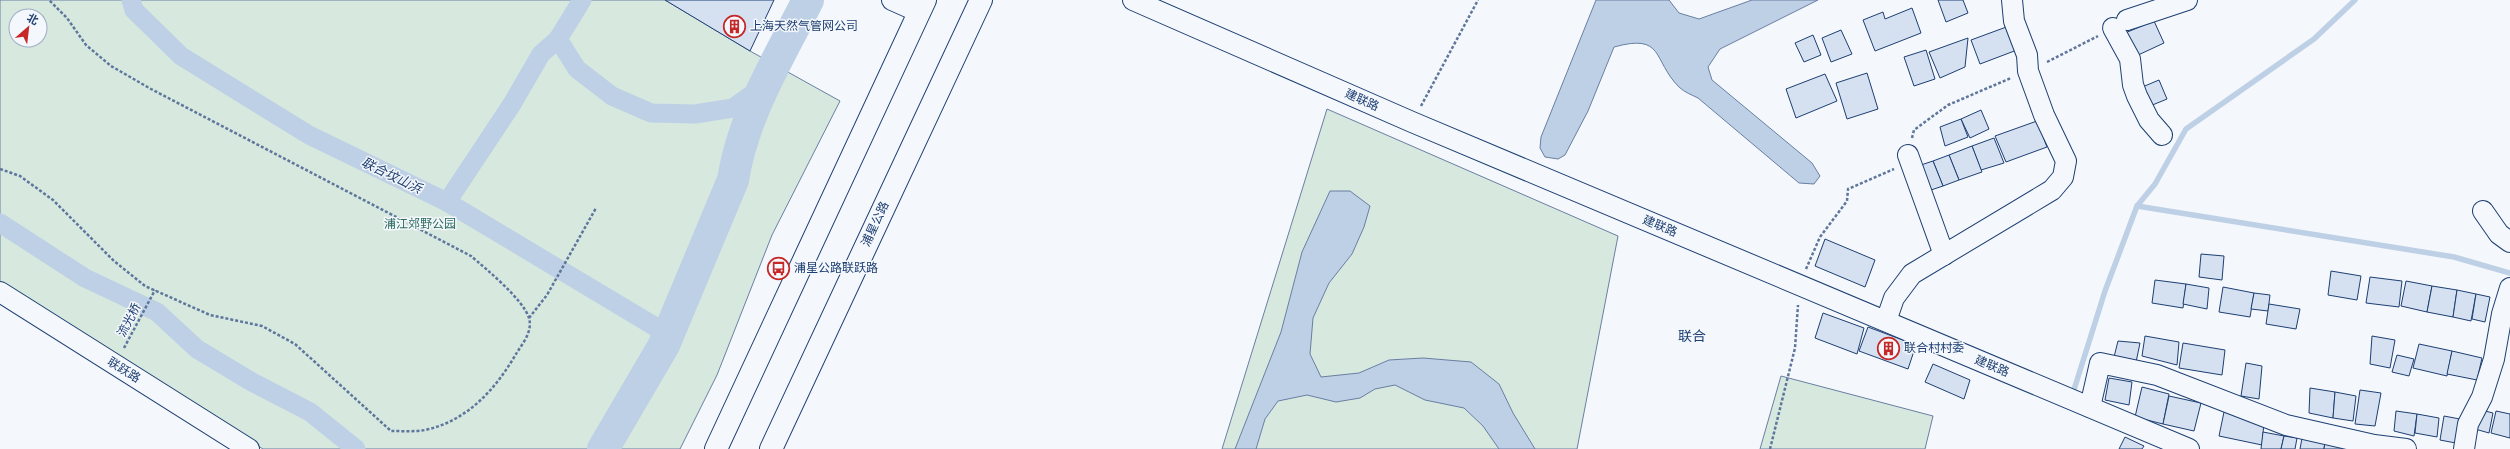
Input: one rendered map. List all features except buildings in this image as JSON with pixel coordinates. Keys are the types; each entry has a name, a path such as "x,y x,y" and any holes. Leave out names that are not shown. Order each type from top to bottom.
{"main road":[{"name":"浦星公路","path":"771,449 981,0"},
{"path":"716,449 922,6"}],"street":[{"path":"892,0 922,6"},
{"name":"建联路","path":"1133,0 1412,122 2189,449"},
{"path":"1886,322 1894,298 1912,274 2052,190 2063,176 2066,161 2044,115 2028,71 2027,55 2014,21 2012,0"},
{"path":"2162,135 2150,120 2133,85 2130,59 2120,24 2187,0"},
{"path":"1908,155 1944,255"},
{"path":"2483,210 2499,234 2510,242"},
{"name":"联跃路","path":"0,292 249,449"},
{"path":"2464,449 2468,424 2482,397 2494,359 2508,294"},
{"path":"2090,407 2100,363 2157,375 2286,425 2374,445 2406,449"}],"path":[{"path":"0,169 20,176 53,200 114,261 145,286 210,315 262,326 295,344 391,431 425,430 457,418 476,406 505,372 529,332 529,318 505,286 471,256 151,89 111,66 86,45 67,18 49,0"},
{"path":"1412,122 1478,0"},
{"path":"1770,449 1795,348 1800,285 1820,237 1847,201 1848,189 1904,165 1914,130 1948,105 2028,71 2120,24"},
{"path":"529,318 547,295 596,208"},
{"name":"流光桥","path":"122,351 155,290"}],"green space":[{"name":"浦江郊野公园","path":"0,0 665,0 750,51 840,101 772,235 717,375 680,449 263,449 0,283"},
{"path":"1327,109 1618,236 1577,449 1222,449"},
{"path":"1781,376 1933,416 1925,449 1760,449"}],"water":[{"path":"1596,0 1669,0 1679,13 1699,19 1752,0 1818,0 1720,49 1708,67 1712,80 1812,163 1820,176 1814,184 1799,183 1698,98 1681,89 1671,77 1656,52 1650,46 1642,44 1630,44 1614,47 1588,111 1565,155 1558,159 1545,157 1540,148 1541,137"},
{"path":"1330,191 1350,191 1370,206 1364,227 1352,254 1329,283 1313,318 1310,354 1321,377 1359,373 1389,360 1423,358 1471,362 1499,384 1513,413 1535,449 1499,449 1483,426 1464,408 1425,400 1395,385 1375,389 1360,398 1336,402 1307,395 1278,401 1265,419 1256,449 1235,449 1281,332 1302,252"}],"waterway":[{"name":"联合坟山浜","path":"131,0 134,10 181,56 309,135 447,202 669,335"},
{"path":"582,0 558,39 577,69 612,96 651,113 695,114 733,108 765,85"},
{"path":"603,449 664,345 733,180 738,156 753,110 763,87 808,0"},
{"path":"2072,396 2105,291 2137,206 2155,184 2186,129 2314,39 2355,0"},
{"path":"447,202 512,104 541,54 558,39"},
{"path":"2137,206 2454,257 2510,273"},
{"path":"0,223 85,278 157,312 197,349 252,382 310,412 356,449"}],"place":[{"name":"上海天然气管网公司","path":"735,26"},
{"name":"浦星公路联跃路","path":"778,268"},
{"name":"联合村村委","path":"1888,348"}],"district":[{"name":"联合","path":"1692,336"}]}
